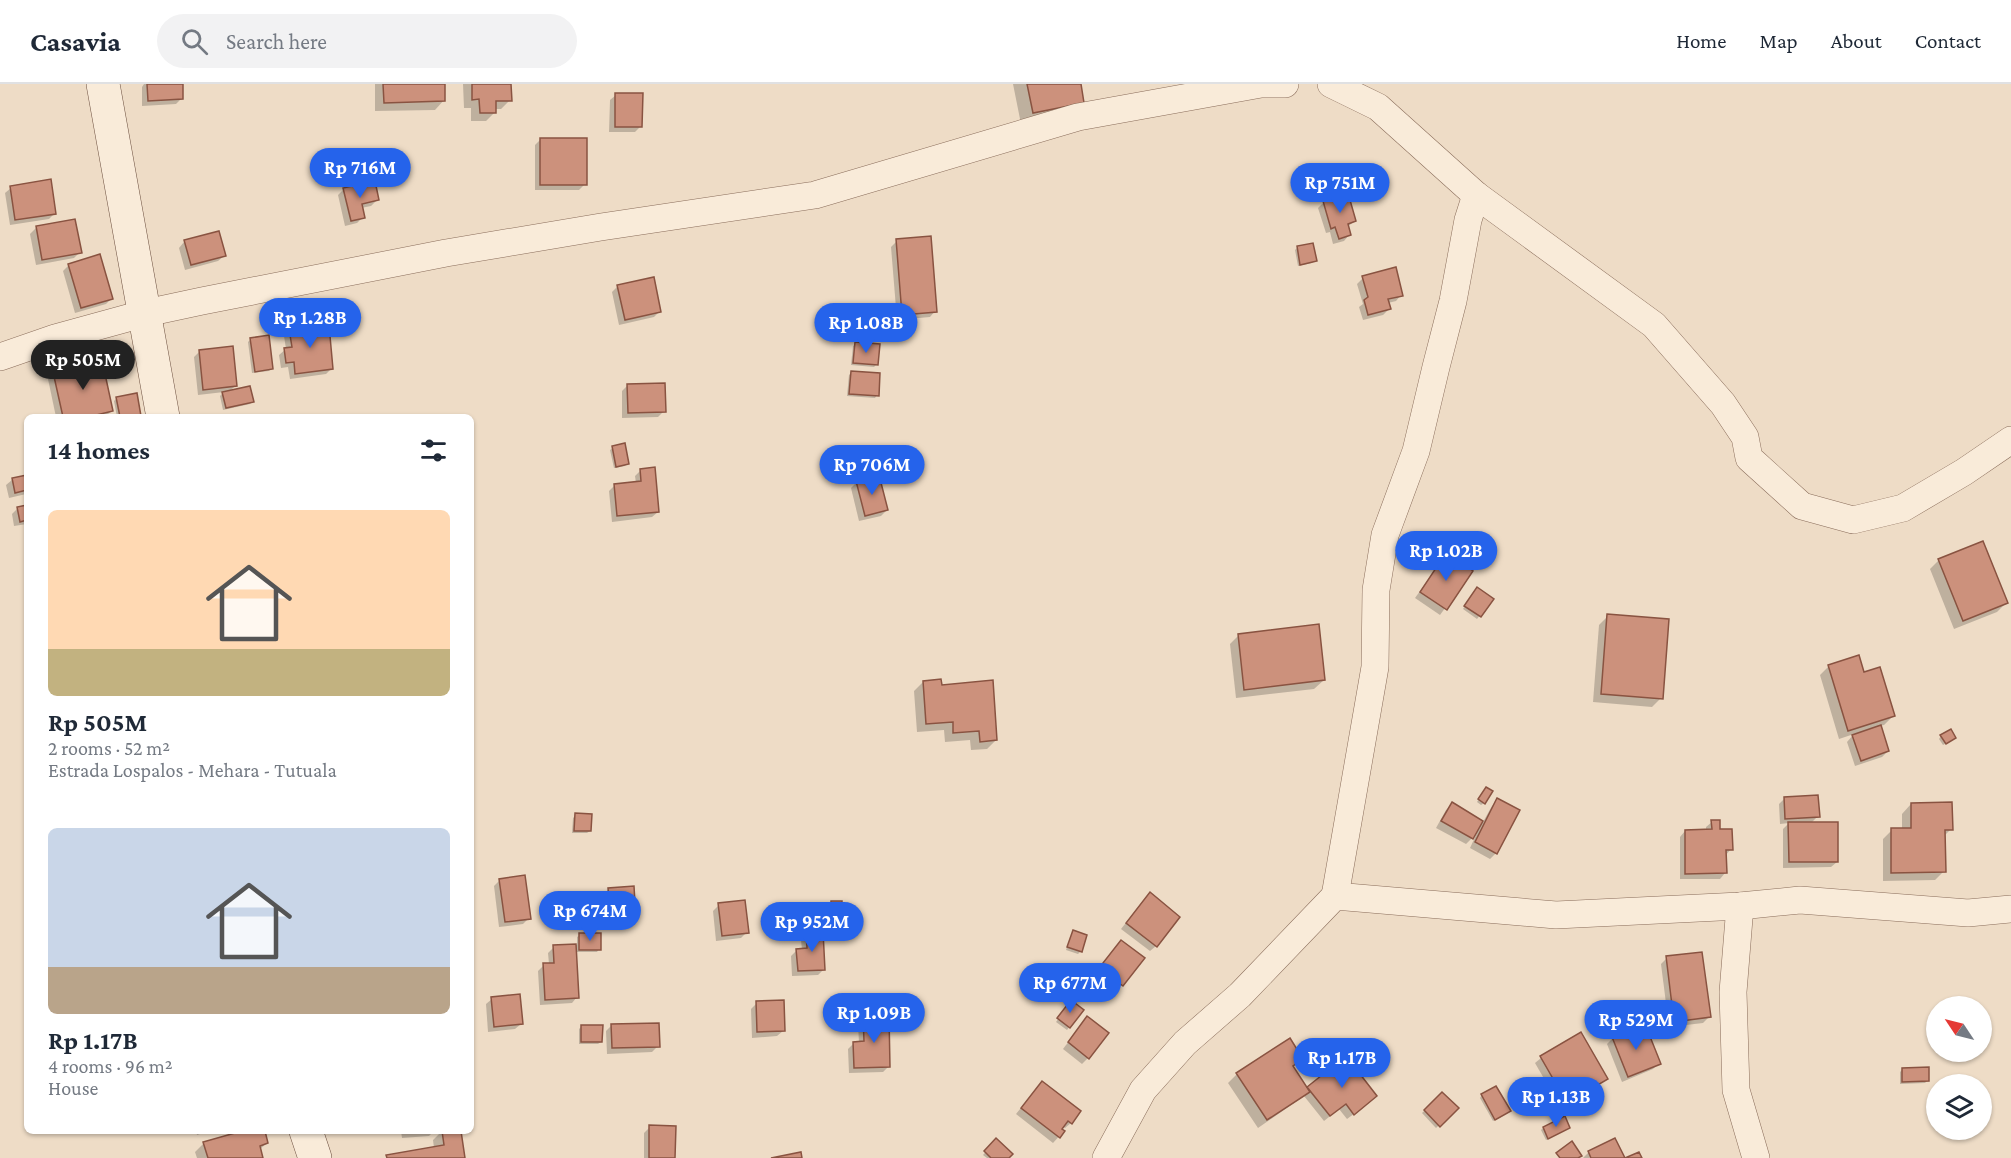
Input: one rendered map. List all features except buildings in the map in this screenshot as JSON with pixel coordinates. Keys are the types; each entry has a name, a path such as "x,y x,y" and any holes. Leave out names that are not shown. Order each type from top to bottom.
{"main road":[{"path":"103,84 163,414"},
{"path":"307,1134 315,1158"}],"street":[{"path":"0,357 55,338 146,313 457,251 815,195 1078,117 1261,84 1285,84"},
{"path":"1331,84 1378,107 1476,195 1653,325 1723,404 1744,437 1749,458 1802,506 1853,519 1902,508 1964,472 2011,440"},
{"path":"1106,1158 1143,1090 1185,1043 1240,995 1335,896 1375,667 1376,590 1385,535 1416,451 1454,301 1468,220 1476,195"},
{"path":"1335,896 1556,915 1775,904 1800,900 1968,913 2011,909"},
{"path":"1740,906 1733,992 1736,1090 1756,1158"}]}
